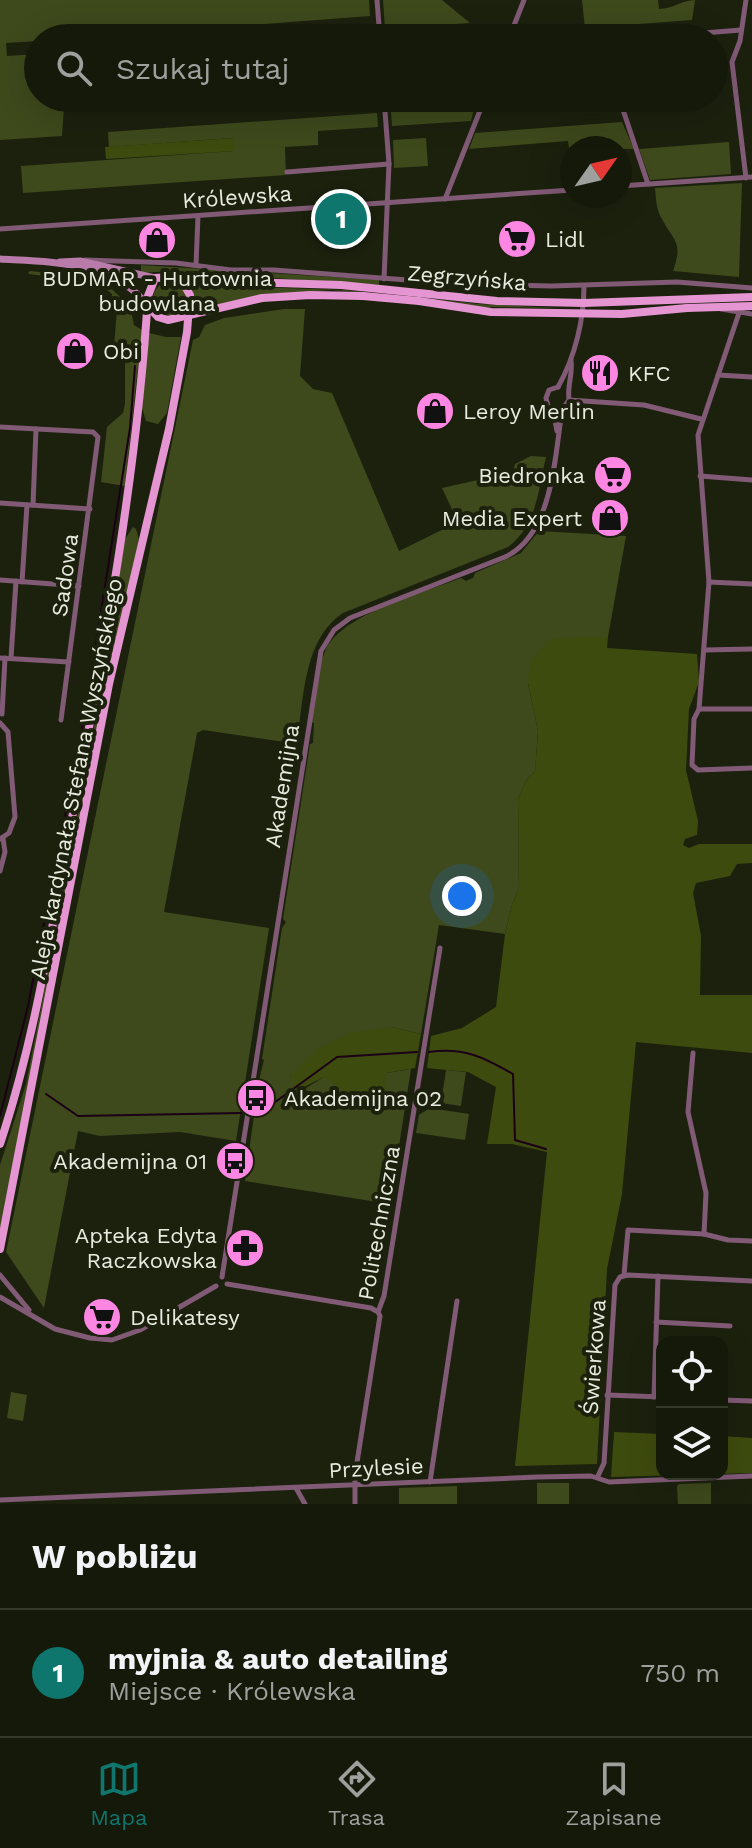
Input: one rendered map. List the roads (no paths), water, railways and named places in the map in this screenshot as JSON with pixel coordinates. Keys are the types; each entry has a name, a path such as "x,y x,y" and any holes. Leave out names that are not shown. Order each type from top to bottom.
{"main road":[{"path":"0,259 58,263 80,261 155,278 179,277 189,291 189,316 163,319 134,289 117,277 58,263"},
{"name":"Zegrzyńska","path":"179,277 341,285 497,301 584,303 752,297"},
{"path":"148,306 155,278"},
{"name":"Zegrzyńska","path":"189,316 262,298 310,295 363,296 491,312 622,314 752,306"},
{"name":"Aleja kardynała Stefana Wyszyńskiego","path":"0,1144 23,1065 41,981 100,671 132,461 148,306"},
{"name":"Aleja kardynała Stefana Wyszyńskiego","path":"0,1249 109,684 169,429 189,316"}],"street":[{"path":"377,0 379,24"},
{"path":"515,24 524,0"},
{"path":"632,185 749,177 732,62 746,0"},
{"path":"728,31 741,30"},
{"path":"384,279 389,164 385,112"},
{"path":"445,199 479,112"},
{"path":"624,112 648,184"},
{"path":"287,172 389,164"},
{"name":"Królewska","path":"0,229 560,191"},
{"path":"196,265 198,216"},
{"path":"80,261 97,259 231,270 528,286 677,282 752,288"},
{"path":"558,387 571,359 584,303 584,286"},
{"path":"710,307 752,314"},
{"path":"739,313 698,435 709,582 692,765 698,770 752,768"},
{"path":"569,400 566,391 572,370 571,359"},
{"path":"718,375 752,377"},
{"path":"566,391 558,387 551,389 546,395 547,404 553,410 562,410 569,400"},
{"path":"569,400 644,405 701,419"},
{"name":"Akademijna","path":"553,410 558,432"},
{"name":"Akademijna","path":"222,1277 321,651 331,633 350,618 505,557 522,547 533,533 544,506 556,456 562,410"},
{"path":"0,427 36,429 30,505 5,658 2,714"},
{"name":"Sadowa","path":"36,429 97,434 90,509 61,720"},
{"path":"700,476 752,480"},
{"path":"0,503 90,509"},
{"path":"0,580 79,586"},
{"path":"709,582 752,584"},
{"path":"704,650 752,649"},
{"path":"5,658 69,662"},
{"path":"699,709 752,709"},
{"path":"0,723 8,732 15,812 12,829 1,839 5,852 0,871"},
{"name":"Politechniczna","path":"355,1504 354,1485 380,1316 378,1312 384,1296 406,1170 440,948"},
{"path":"693,1053 688,1112 706,1193 704,1234"},
{"path":"624,1275 628,1230 704,1234 728,1240 752,1241"},
{"path":"0,1275 32,1314"},
{"name":"Świerkowa","path":"598,1476 604,1463 615,1285 624,1275 752,1281"},
{"path":"607,1395 654,1397 658,1276"},
{"path":"216,1286 215,1280 222,1277 227,1284 371,1308 378,1312"},
{"path":"216,1286 222,1289 227,1284"},
{"path":"0,1297 63,1332 112,1340 140,1330 216,1286"},
{"path":"430,1482 457,1301"},
{"path":"656,1322 730,1326"},
{"path":"728,1400 752,1401"},
{"name":"Przylesie","path":"0,1500 50,1501 598,1476 609,1482 752,1476"},
{"path":"296,1488 305,1504"}],"waterway":[{"path":"0,1116 28,1006 85,713 130,428 135,366"},
{"path":"267,1108 337,1057 417,1052"},
{"path":"429,1052 463,1052 513,1074 515,1140 546,1149"},
{"path":"46,1094 78,1116 241,1113"},
{"path":"255,1112 259,1111"}],"place":[{"name":"myjnia & auto detailing","path":"341,219"},
{"name":"Lidl","path":"517,239"},
{"name":"BUDMAR - Hurtownia budowlana","path":"157,240"},
{"name":"Obi","path":"75,351"},
{"name":"KFC","path":"600,373"},
{"name":"Leroy Merlin","path":"435,411"},
{"name":"Biedronka","path":"613,475"},
{"name":"Media Expert","path":"610,518"},
{"name":"Akademijna 02","path":"256,1098"},
{"name":"Akademijna 01","path":"235,1161"},
{"name":"Apteka Edyta Raczkowska","path":"245,1248"},
{"name":"Delikatesy","path":"102,1317"}]}
